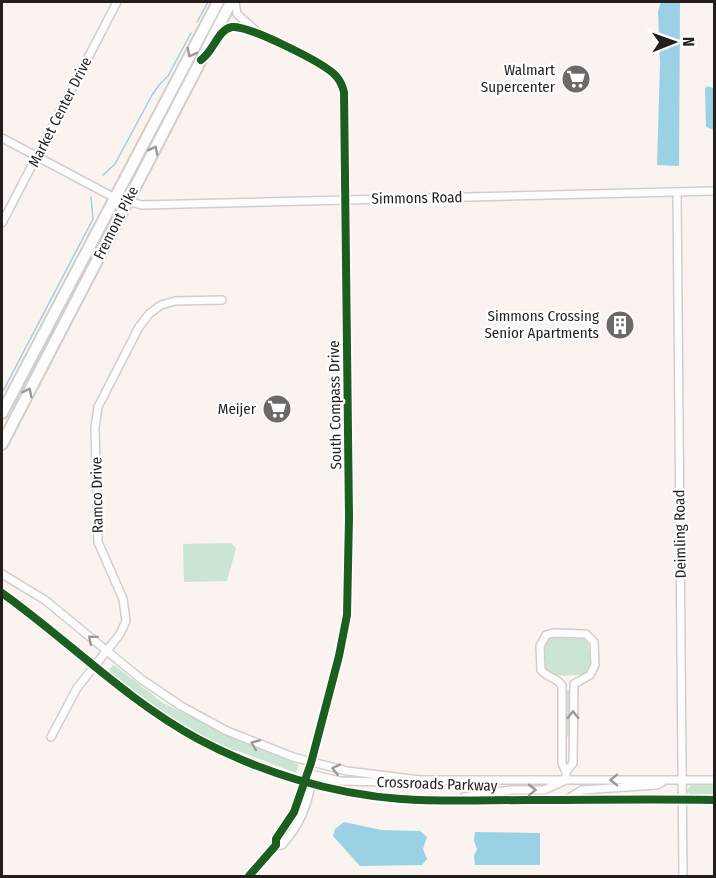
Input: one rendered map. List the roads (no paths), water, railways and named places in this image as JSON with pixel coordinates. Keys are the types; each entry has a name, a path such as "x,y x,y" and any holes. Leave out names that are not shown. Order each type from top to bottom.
{"highway":[{"name":"Fremont Pike","path":"2,444 55,341 218,2"},
{"name":"Fremont Pike","path":"2,413 233,2"}],"street":[{"name":"Market Center Drive","path":"2,223 117,2"},
{"name":"South Compass Drive","path":"233,2 237,14 259,33"},
{"name":"South Compass Drive","path":"201,60 211,52 220,35 227,28 239,27 259,33 328,69 342,84 344,92 349,593 341,646 308,781 294,812 276,839 276,845 249,876"},
{"path":"2,138 121,200"},
{"name":"Simmons Road","path":"121,200 142,206 173,206 714,191"},
{"name":"Deimling Road","path":"677,192 683,876"},
{"name":"Ramco Drive","path":"51,737 77,688 124,628 126,615 114,577 98,542 95,428 98,407 149,314 161,305 175,301 222,300"},
{"name":"Crossroads Parkway","path":"2,574 45,600 159,692 201,718 242,738 311,763 373,776 420,780 714,780"},
{"name":"Crossroads Parkway","path":"2,593 149,709 198,738 244,761 308,781 374,796 426,800 714,800"},
{"path":"456,800 511,790 544,790 566,780 566,772 562,763 562,686 558,680 546,675 540,666 540,644 546,635 553,633 583,633 591,637 595,645 594,668 590,675 576,681 573,688 573,763 566,772"},
{"path":"562,741 573,741"},
{"path":"308,781 314,775 340,781 420,780"},
{"path":"566,800 582,790 657,785 667,779"}],"water":[{"path":"661,2 680,2 679,166 657,165 660,64 658,11"},
{"path":"707,86 713,88 714,92 714,130 706,127 705,89"},
{"path":"344,822 381,830 420,831 427,837 423,849 427,859 422,865 360,866 333,836 335,829"},
{"path":"475,832 540,833 540,865 475,865 474,856 477,849 474,841"}],"waterway":[{"path":"197,22 208,2"},
{"path":"103,175 115,164 152,95 168,76 191,33"},
{"path":"2,393 93,219 91,197"}],"place":[{"name":"Walmart Supercenter","path":"576,79"},
{"name":"Simmons Crossing Senior Apartments","path":"620,325"},
{"name":"Meijer","path":"277,409"}]}
